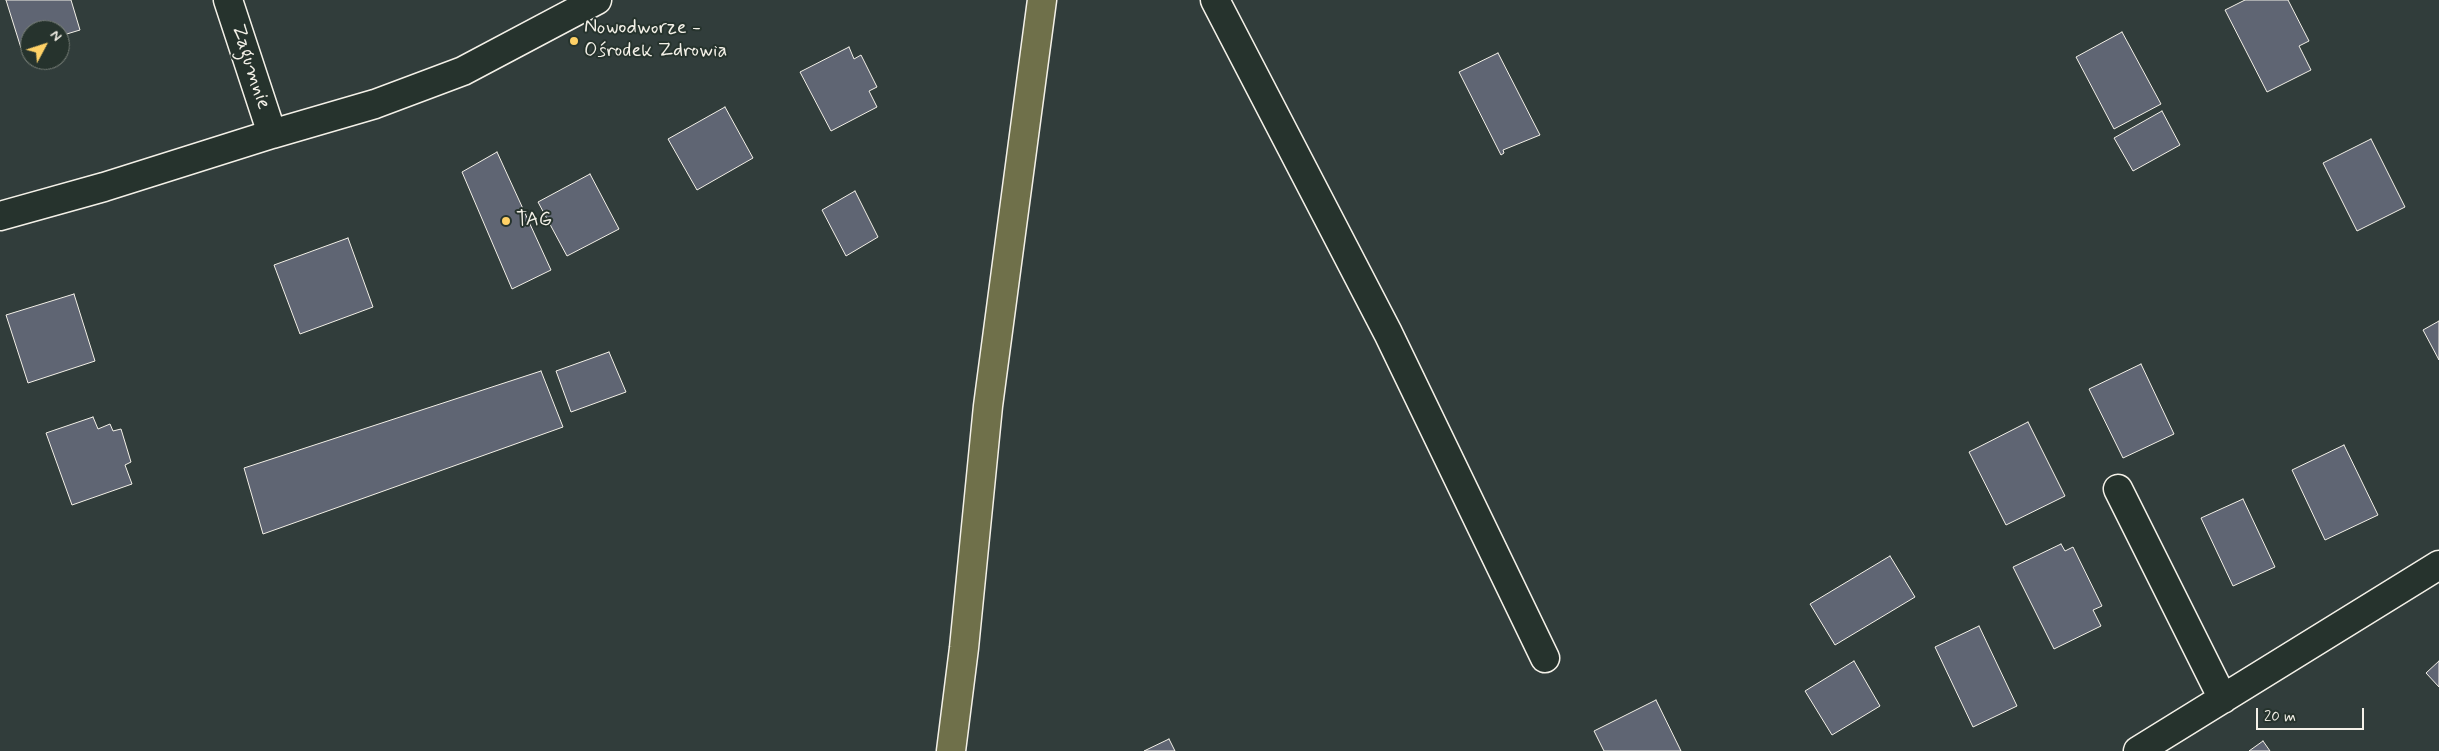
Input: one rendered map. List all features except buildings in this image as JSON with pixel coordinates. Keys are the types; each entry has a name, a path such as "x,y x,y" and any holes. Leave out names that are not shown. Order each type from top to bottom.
{"main road":[{"path":"951,751 964,648 988,406 1042,0"}],"street":[{"name":"Zagumnie","path":"228,0 272,134"},
{"path":"0,216 104,187 272,134 376,104 463,72 597,0"},
{"path":"1215,0 1388,333 1545,658"},
{"path":"2118,489 2223,699"},
{"path":"2138,751 2439,565"}],"place":[{"name":"Nowodworze - Ośrodek Zdrowia","path":"574,41"},
{"name":"TAG","path":"506,221"}]}
